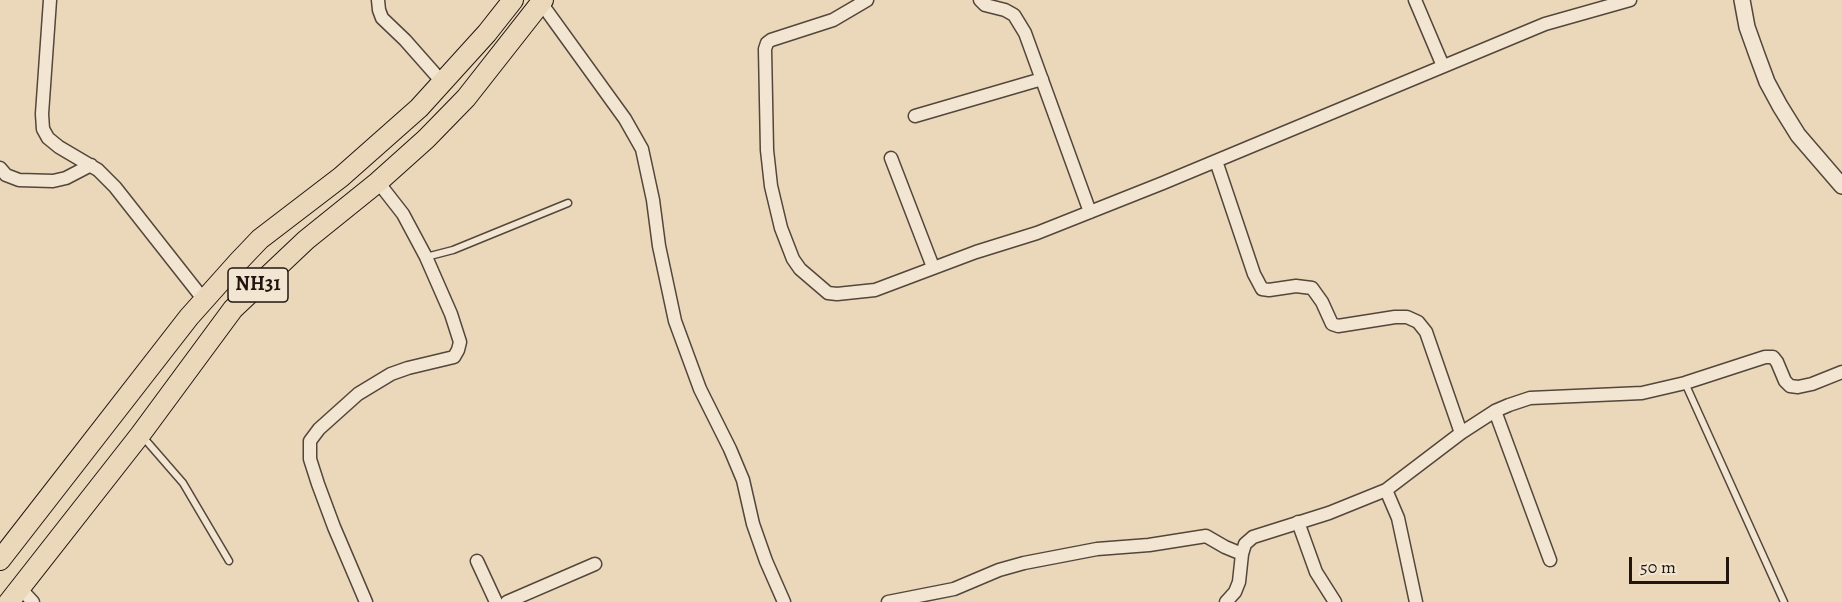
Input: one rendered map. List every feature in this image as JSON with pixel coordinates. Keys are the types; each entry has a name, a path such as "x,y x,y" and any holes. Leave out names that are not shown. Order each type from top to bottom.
{"highway":[{"name":"NH31","path":"0,560 204,300 260,239 341,177 419,108 513,0"},
{"name":"NH31","path":"20,597 233,309 306,240 378,182 426,139 466,98 541,1"}],"street":[{"path":"50,0 42,114 43,129 48,138 59,147 91,165 115,187 204,300"},
{"path":"378,0 382,18 443,82"},
{"path":"867,0 833,20 767,43 765,49 767,150 771,186 781,228 793,259 800,269 828,293 850,294 875,290 904,281 933,267 1037,233 1545,24 1630,0"},
{"path":"980,0 985,5 1014,15 1025,33 1090,212"},
{"path":"1415,0 1443,66"},
{"path":"1742,0 1747,27 1767,82 1798,135 1842,186"},
{"path":"541,1 630,126 642,149 675,321 700,389 743,480 756,533 784,602"},
{"path":"915,116 1042,79"},
{"path":"891,158 933,267"},
{"path":"1216,161 1254,274 1262,289 1296,286 1312,288 1322,302 1332,324 1338,326 1395,317 1407,317 1418,322 1426,332 1461,433"},
{"path":"0,168 6,175 19,180 53,182 91,165"},
{"path":"366,602 334,527 313,467 309,449 310,441 319,429 358,394 391,374 454,357 458,350 459,335 426,257 403,214 378,182"},
{"path":"1226,602 1239,582 1245,544 1253,537 1364,500 1386,490 1461,433 1495,411 1530,398 1642,393 1686,383 1765,357 1773,357 1785,381 1791,386 1812,384 1842,372"},
{"path":"1495,411 1550,560"},
{"path":"1386,490 1398,518 1416,602"},
{"path":"1298,522 1316,572 1335,602"},
{"path":"888,602 954,589 999,570 1024,563 1097,549 1149,545 1206,536 1242,554"},
{"path":"477,561 496,602"},
{"path":"507,602 595,564"}],"lane":[{"path":"426,257 453,250 568,203"},
{"path":"1686,383 1784,602"},
{"path":"140,435 183,483 229,561"}]}
